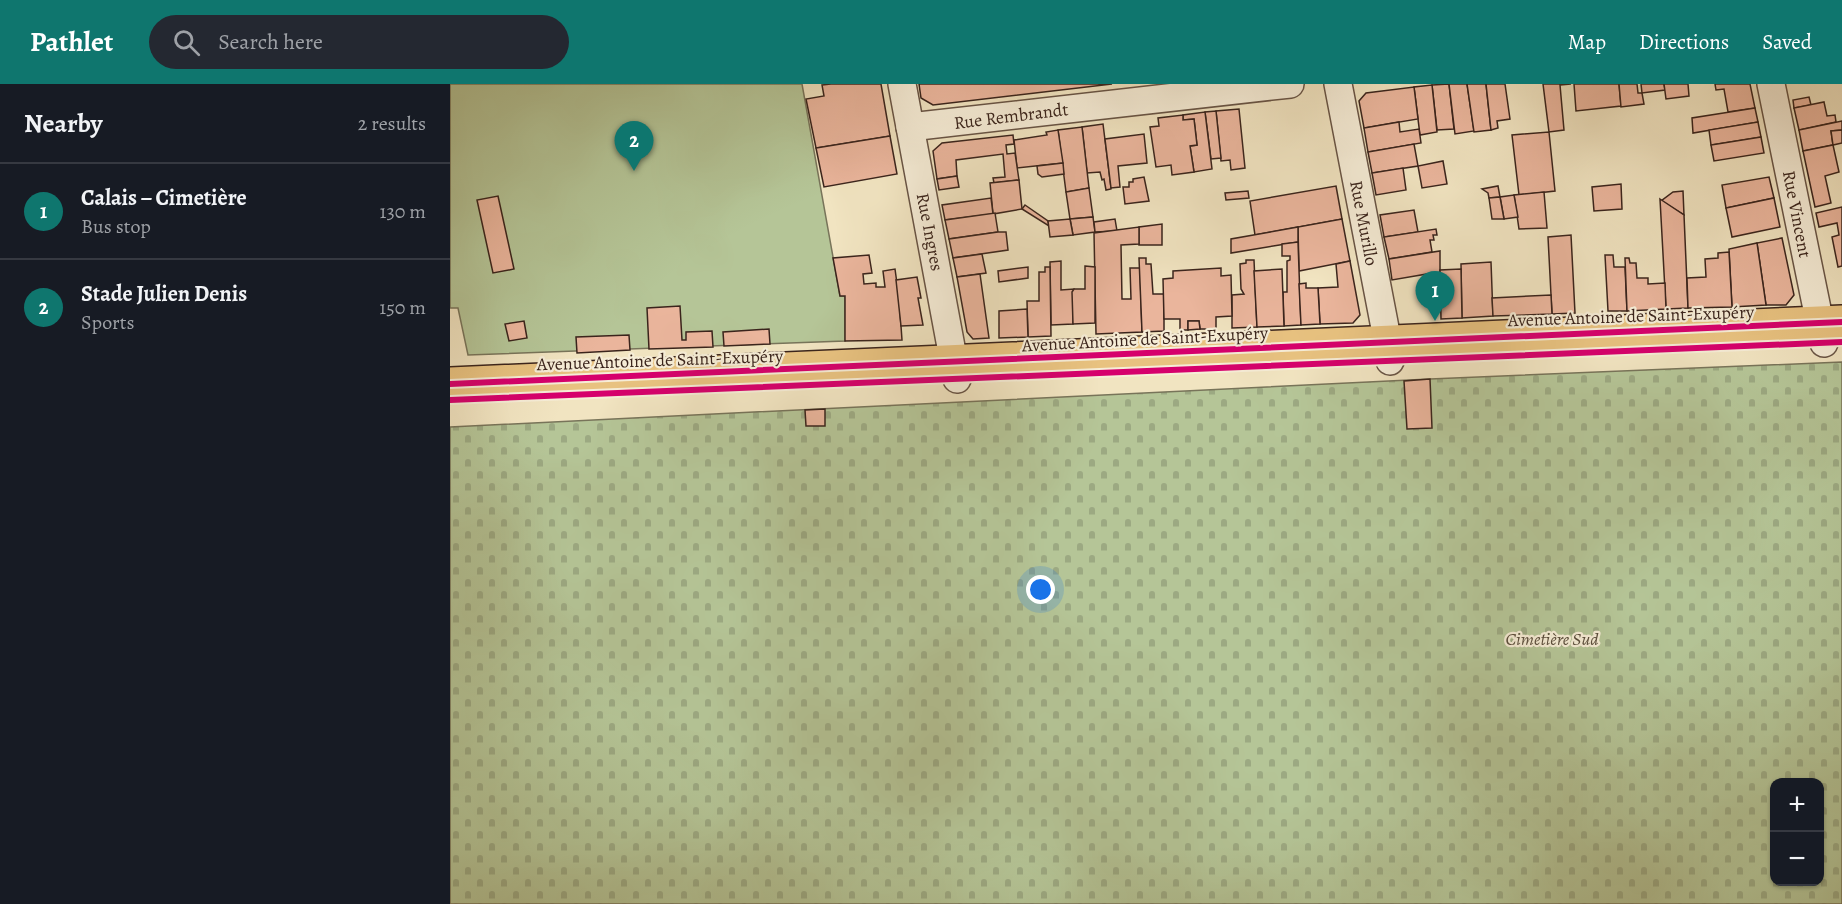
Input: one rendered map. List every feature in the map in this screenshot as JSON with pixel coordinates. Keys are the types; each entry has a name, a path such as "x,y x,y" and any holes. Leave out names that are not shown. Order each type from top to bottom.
{"main road":[{"name":"Avenue Antoine de Saint-Exupéry","path":"450,400 955,371 1832,333"},
{"name":"Avenue Antoine de Saint-Exupéry","path":"450,384 955,371"}],"street":[{"name":"Rue Ingres","path":"902,84 955,371"},
{"name":"Rue Rembrandt","path":"910,128 1290,84"},
{"name":"Rue Murillo","path":"1338,84 1389,352"},
{"name":"Rue Vincent","path":"1771,84 1832,333"}],"green space":[{"path":"450,84 802,84 840,296 845,296 845,341 468,355 458,308 450,308"},
{"name":"Cimetière Sud","path":"1842,362 1842,904 450,904 450,427 1430,379"}],"building":[{"path":"881,84 890,136 816,148 806,99 824,96 822,85"},
{"path":"919,84 1112,84 933,105 921,98"},
{"path":"1449,84 1454,129 1437,130 1432,85"},
{"path":"1449,84 1467,84 1474,131 1455,134"},
{"path":"1467,84 1486,84 1491,130 1474,132"},
{"path":"1486,84 1505,84 1510,119 1497,121 1498,128 1491,130"},
{"path":"1543,84 1571,84 1560,85 1564,130 1549,132"},
{"path":"1574,84 1619,84 1621,106 1576,111"},
{"path":"1619,84 1637,84 1638,93 1642,93 1644,104 1621,107"},
{"path":"1641,84 1664,84 1665,90 1642,93"},
{"path":"1664,84 1688,84 1689,96 1666,99"},
{"path":"1715,84 1750,84 1755,108 1728,112 1724,89 1716,90"},
{"path":"1432,85 1437,132 1420,135 1414,87"},
{"path":"1414,87 1418,119 1364,128 1359,101 1366,93"},
{"path":"1809,97 1811,105 1794,108 1793,100"},
{"path":"1824,102 1827,116 1835,115 1836,122 1799,130 1794,108"},
{"path":"1755,108 1758,122 1693,133 1692,118"},
{"path":"1239,109 1245,168 1231,170 1230,160 1221,161 1216,111"},
{"path":"1216,111 1221,158 1211,159 1205,112"},
{"path":"1205,112 1212,169 1194,172 1190,146 1197,145 1194,119 1183,120 1183,115"},
{"path":"1183,115 1183,120 1194,119 1197,145 1190,146 1194,172 1172,175 1171,165 1156,167 1150,127 1159,126 1158,118"},
{"path":"1842,121 1842,130 1831,131 1833,145 1803,151 1799,130"},
{"path":"1399,122 1400,132 1419,129 1421,143 1368,152 1364,128"},
{"path":"1758,122 1761,137 1711,145 1709,130"},
{"path":"1103,124 1111,188 1106,190 1100,172 1087,173 1082,127"},
{"path":"1082,127 1089,188 1066,192 1058,130"},
{"path":"1058,130 1063,163 1017,168 1014,140 1047,135 1046,132"},
{"path":"1842,130 1842,143 1833,145 1831,131"},
{"path":"1549,132 1555,191 1519,195 1512,135"},
{"path":"1144,134 1147,163 1118,166 1120,187 1111,188 1105,139"},
{"path":"1013,135 1014,144 1006,145 1007,154 1015,153 1019,180 994,183 993,178 1005,177 1003,154 956,160 957,176 937,179 933,151 942,143"},
{"path":"890,136 897,174 824,187 816,148"},
{"path":"1761,137 1764,153 1714,161 1711,145"},
{"path":"1414,144 1418,166 1372,173 1368,152"},
{"path":"1833,145 1839,172 1825,176 1831,203 1815,207 1803,151"},
{"path":"1443,161 1447,184 1422,188 1418,166"},
{"path":"1063,163 1064,174 1042,177 1038,174 1037,166"},
{"path":"1403,168 1406,190 1376,195 1372,173"},
{"path":"957,176 959,187 939,190 937,179"},
{"path":"1144,177 1149,201 1125,204 1123,187 1129,187 1129,182 1133,182 1133,179"},
{"path":"1769,177 1774,198 1726,208 1722,185"},
{"path":"1019,180 1022,209 993,214 990,183"},
{"path":"1621,184 1622,209 1594,211 1592,187"},
{"path":"1336,186 1342,219 1255,235 1250,201"},
{"path":"1498,186 1500,197 1489,198 1488,193 1482,189"},
{"path":"1089,188 1093,217 1070,219 1066,192"},
{"path":"1248,191 1249,198 1226,200 1225,193"},
{"path":"1683,191 1684,215 1661,201 1673,192"},
{"path":"1544,192 1547,228 1519,229 1514,195"},
{"path":"1514,195 1518,217 1504,219 1500,197"},
{"path":"498,196 514,269 493,273 477,200"},
{"path":"1500,197 1504,219 1492,219 1489,198"},
{"path":"991,198 993,214 945,220 942,205"},
{"path":"1774,198 1780,227 1732,237 1726,208"},
{"path":"1660,199 1684,215 1688,308 1666,309"},
{"path":"1025,205 1048,221 1049,226 1022,209"},
{"path":"1842,207 1842,266 1838,267 1832,237 1839,235 1837,223 1819,227 1816,213"},
{"path":"1414,210 1418,232 1384,237 1380,215"},
{"path":"995,213 998,232 949,239 945,220"},
{"path":"1093,217 1095,232 1073,235 1070,219"},
{"path":"1070,219 1073,235 1050,237 1048,221"},
{"path":"1115,219 1117,231 1095,232 1094,222"},
{"path":"1342,219 1350,261 1299,271 1298,227"},
{"path":"1162,224 1162,245 1139,245 1139,227"},
{"path":"1139,227 1139,244 1121,245 1122,299 1131,299 1130,268 1140,268 1142,332 1096,334 1094,233"},
{"path":"1298,227 1298,242 1231,253 1231,239"},
{"path":"1436,229 1437,235 1433,235 1434,240 1430,240 1432,252 1389,259 1384,237"},
{"path":"1006,232 1008,250 953,258 949,239"},
{"path":"1571,235 1575,313 1552,314 1548,237"},
{"path":"1782,238 1794,295 1786,305 1766,305 1757,243"},
{"path":"1298,242 1301,325 1284,326 1283,292 1287,292 1287,261 1290,260 1290,256 1282,256 1282,244"},
{"path":"1757,243 1766,305 1732,307 1729,249"},
{"path":"1440,251 1440,287 1426,288 1427,274 1392,280 1389,259"},
{"path":"1729,252 1732,307 1688,308 1687,278 1706,277 1705,259 1718,258 1718,253"},
{"path":"982,254 986,273 957,277 953,258"},
{"path":"869,255 872,273 863,274 864,284 876,283 876,287 885,287 883,271 895,269 902,340 845,341 845,296 840,296 833,258"},
{"path":"1605,255 1613,255 1614,267 1625,267 1627,311 1608,311"},
{"path":"1139,258 1146,258 1146,264 1151,264 1153,294 1164,294 1164,331 1142,332"},
{"path":"1625,258 1629,258 1630,263 1636,263 1637,278 1648,278 1648,284 1665,283 1666,309 1627,311"},
{"path":"1246,260 1254,260 1257,327 1232,328 1232,295 1244,294 1241,289 1240,264 1246,263"},
{"path":"1061,261 1061,290 1074,289 1073,324 1051,325 1050,262"},
{"path":"1350,261 1360,315 1353,323 1320,324 1318,288 1338,287 1336,264"},
{"path":"1491,262 1493,316 1462,318 1461,264"},
{"path":"1085,266 1095,267 1095,323 1073,324 1072,292 1074,289 1085,289"},
{"path":"1028,267 1028,278 999,282 998,271"},
{"path":"1045,267 1050,267 1051,336 1028,337 1027,301 1039,301 1039,272 1045,272"},
{"path":"1221,268 1221,276 1231,275 1232,316 1216,317 1216,329 1200,329 1199,321 1188,321 1188,330 1180,330 1180,319 1164,319 1163,279 1173,278 1173,271"},
{"path":"1282,269 1284,326 1257,327 1254,271"},
{"path":"1461,269 1462,318 1441,319 1440,270"},
{"path":"980,274 989,338 973,339 967,332 957,277"},
{"path":"917,277 923,325 901,326 896,280"},
{"path":"1306,283 1306,288 1318,288 1320,324 1301,325 1299,284"},
{"path":"1551,295 1552,314 1493,316 1492,298"},
{"path":"680,306 682,340 686,340 686,332 712,331 713,347 649,349 647,308"},
{"path":"1027,309 1028,337 999,338 999,311"},
{"path":"524,321 527,338 509,341 505,324"},
{"path":"1188,321 1199,321 1200,329 1188,330"},
{"path":"769,329 770,344 724,346 723,332"},
{"path":"629,335 630,350 577,353 576,337"},
{"path":"1430,379 1432,428 1407,429 1404,381"},
{"path":"825,409 825,426 806,426 805,410"}],"cycle path":[{"path":"450,384 1842,322"},
{"path":"450,400 1842,342"}],"place":[{"name":"Stade Julien Denis","path":"634,171"},
{"name":"Calais – Cimetière","path":"1435,321"}]}
